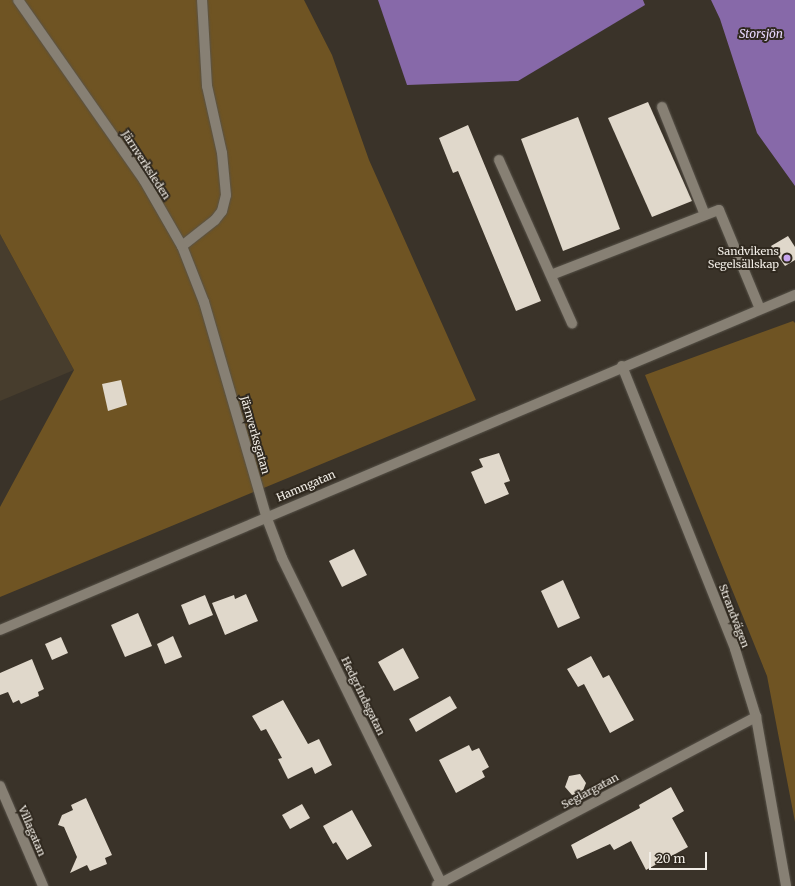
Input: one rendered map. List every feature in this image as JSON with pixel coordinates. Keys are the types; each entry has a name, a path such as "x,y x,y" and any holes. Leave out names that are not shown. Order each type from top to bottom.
{"street":[{"name":"Järnverksleden","path":"18,0 144,180 182,246 204,302 222,360"},
{"path":"182,246 215,220 222,211 226,195 222,153 207,86 202,0"},
{"path":"662,107 705,215"},
{"path":"499,160 572,323"},
{"path":"551,275 719,210 760,309"},
{"name":"Hamngatan","path":"0,630 266,516 795,295"},
{"name":"Järnverksgatan","path":"222,360 266,516"},
{"name":"Strandvägen","path":"622,366 735,649 756,717 786,886"},
{"name":"Hedgrindsgatan","path":"266,516 282,558 440,885"},
{"name":"Seglargatan","path":"440,885 756,717"},
{"name":"Villagatan","path":"0,786 43,886"}],"shaded area":[{"path":"0,0 304,0 332,55 369,160 476,400 0,597 0,507 74,370 0,234"},
{"path":"0,234 74,370 0,401"},
{"path":"793,321 795,323 795,822 767,676 645,375"}],"water":[{"path":"378,0 643,0 645,5 518,81 407,85"},
{"name":"Storsjön","path":"711,0 795,0 795,186 757,133 720,19"}],"building":[{"path":"648,102 692,201 652,217 608,118"},
{"path":"578,117 620,229 563,251 521,139"},
{"path":"468,125 541,301 516,311 458,171 453,173 439,138"},
{"path":"788,236 795,247 795,260 785,266 771,246"},
{"path":"121,380 127,405 108,411 102,384"},
{"path":"499,453 510,481 504,483 509,494 485,504 471,472 483,467 479,459"},
{"path":"354,549 367,575 342,587 329,561"},
{"path":"563,580 580,618 558,628 541,591"},
{"path":"246,594 258,621 225,635 212,603 234,595 235,599"},
{"path":"205,595 213,615 189,625 181,605"},
{"path":"138,613 152,646 125,657 111,625"},
{"path":"173,636 182,657 165,664 157,644"},
{"path":"61,637 68,653 52,660 45,644"},
{"path":"403,648 419,678 394,691 378,662"},
{"path":"591,656 603,678 609,675 634,720 610,733 584,684 578,687 567,669"},
{"path":"32,659 44,689 38,692 39,696 21,704 19,700 13,703 8,692 0,695 0,673"},
{"path":"450,696 457,708 416,732 409,719"},
{"path":"283,700 308,744 319,739 332,765 315,774 312,767 288,779 278,759 282,758 266,729 261,731 252,716"},
{"path":"469,745 472,751 479,748 489,767 482,771 485,777 456,793 439,760"},
{"path":"580,774 586,783 582,793 572,795 565,787 569,776"},
{"path":"671,787 684,811 672,818 688,847 646,870 631,841 614,850 610,844 577,859 571,845 640,808 639,805"},
{"path":"86,798 112,855 105,858 107,864 90,871 87,865 70,873 77,857 64,827 58,825 62,815 73,810 71,805"},
{"path":"302,804 310,818 290,829 282,815"},
{"path":"352,810 372,846 347,860 336,842 333,844 323,826"}],"place":[{"name":"Sandvikens Segelsällskap","path":"787,258"}]}
